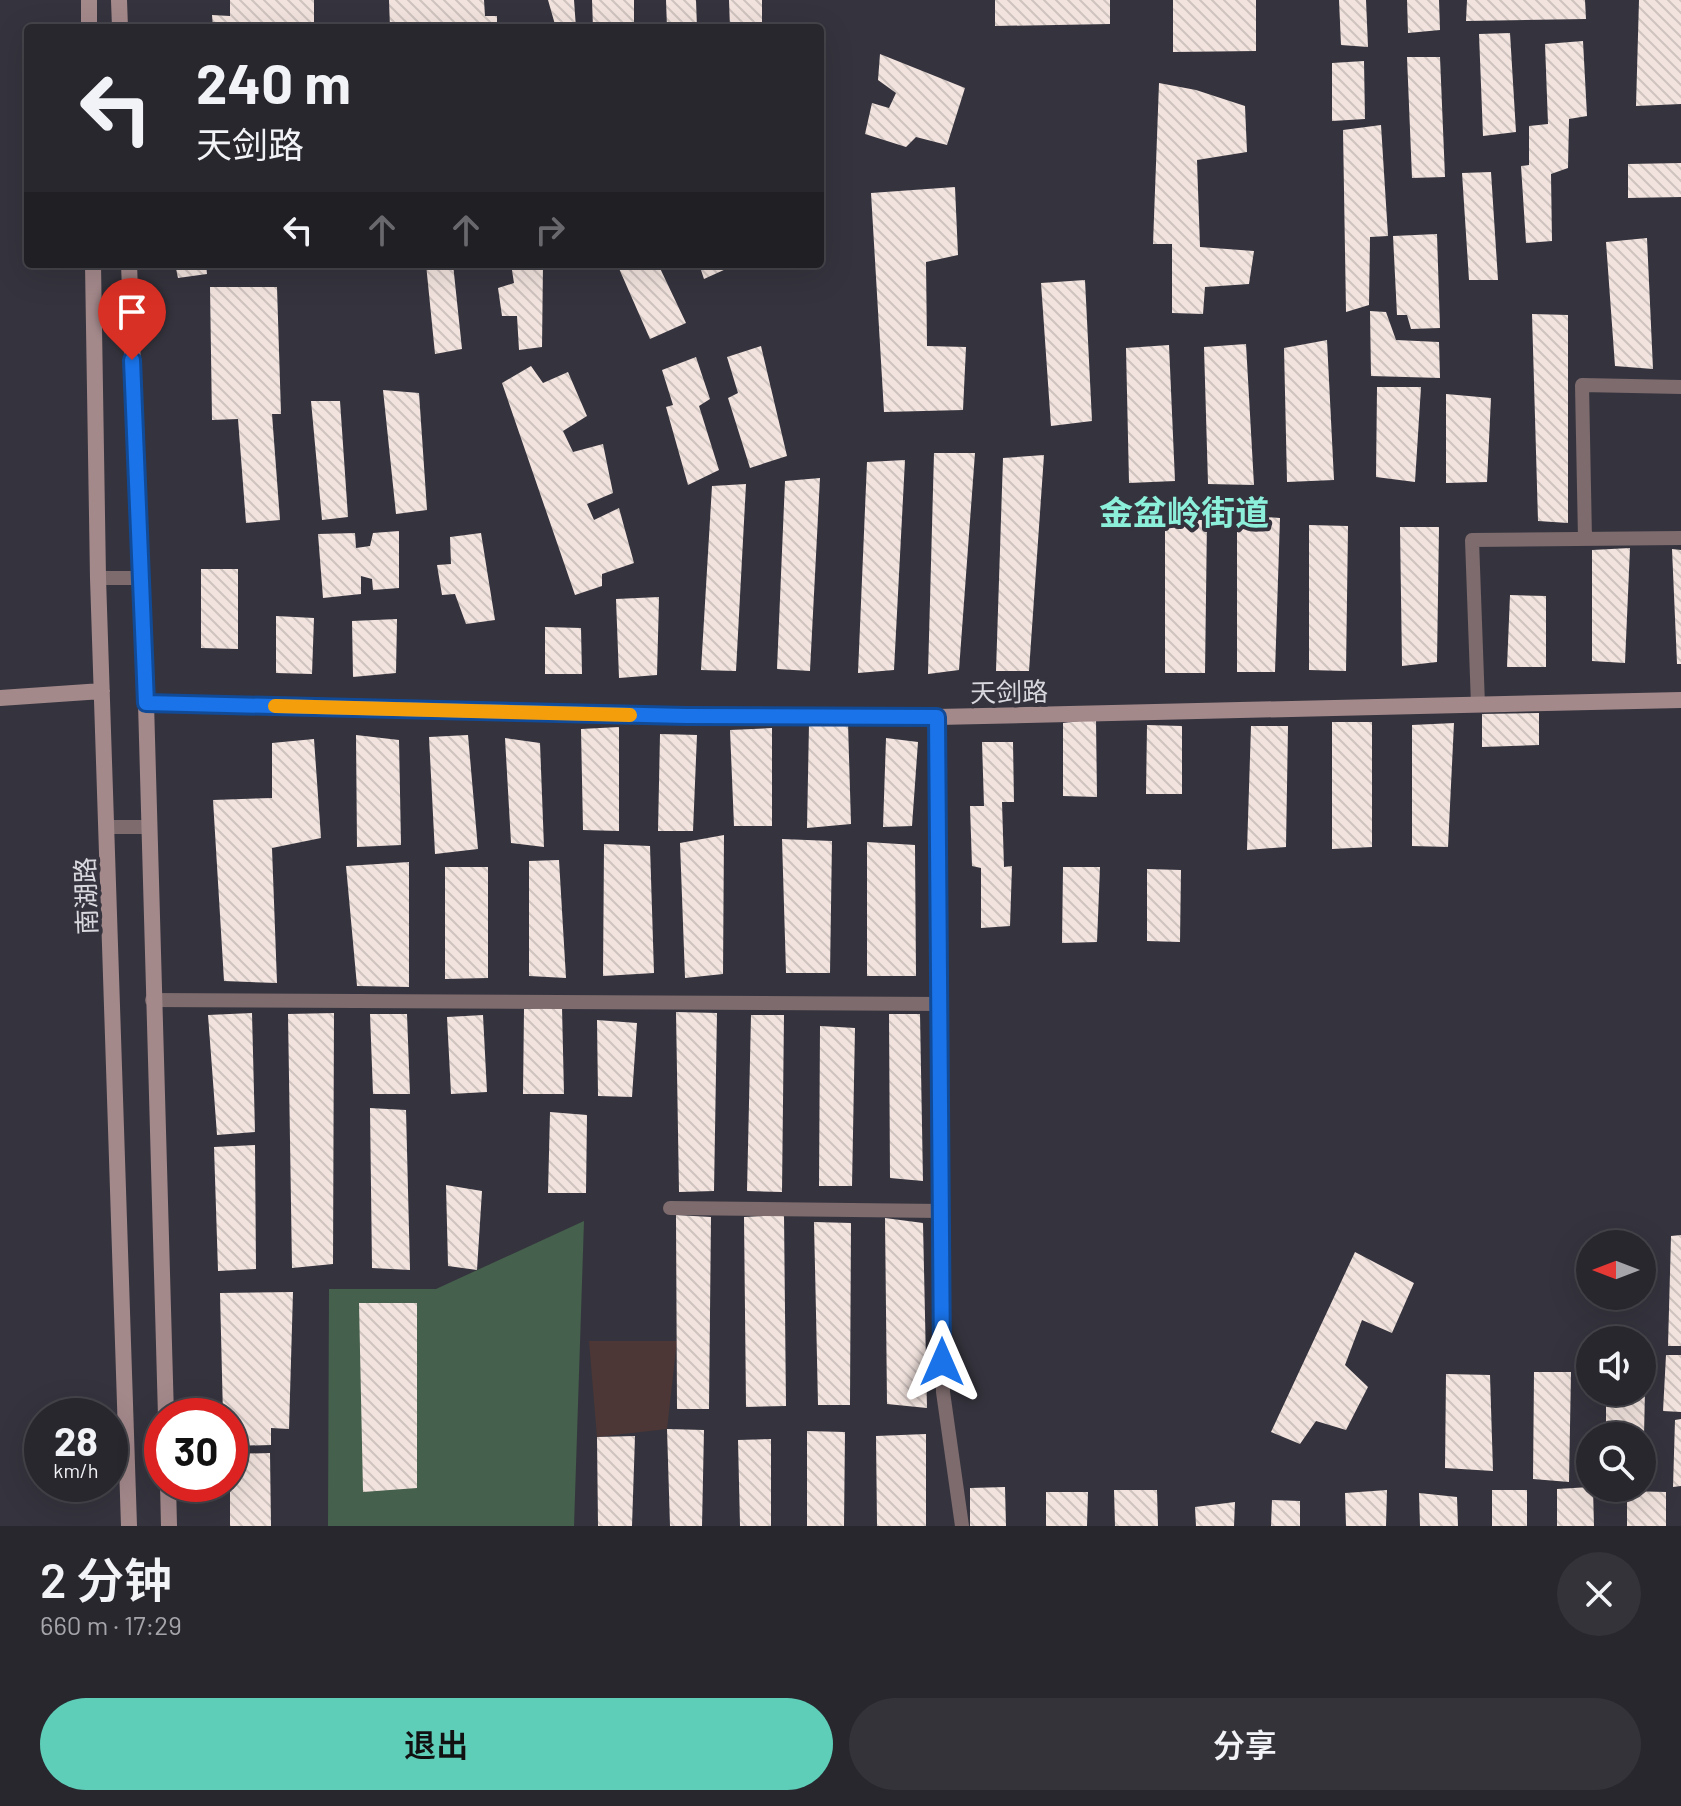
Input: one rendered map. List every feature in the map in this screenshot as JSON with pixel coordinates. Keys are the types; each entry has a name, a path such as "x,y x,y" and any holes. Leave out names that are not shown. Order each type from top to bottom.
{"main road":[{"path":"89,0 89,24"},
{"path":"119,0 120,24"},
{"name":"南湖路","path":"93,268 98,578 129,1526"},
{"path":"129,268 146,703 165,1398"},
{"path":"0,698 102,691"},
{"name":"天剑路","path":"146,703 686,716 937,717 1681,700"},
{"path":"168,1502 169,1526"}],"street":[{"path":"1585,539 1582,385 1681,387"},
{"path":"1478,705 1472,540 1681,538"},
{"path":"98,578 141,578"},
{"path":"937,717 943,1392 962,1526"},
{"path":"107,827 148,827"},
{"path":"152,1000 939,1004"},
{"path":"670,1208 941,1211"}],"shaded area":[{"path":"589,1341 677,1341 667,1429 597,1437"}],"green space":[{"path":"584,1221 574,1526 328,1526 329,1289 436,1289"}],"building":[{"path":"230,0 314,0 314,24 213,24 212,15 230,16"},
{"path":"389,0 484,0 485,16 497,16 497,24 390,24"},
{"path":"548,0 574,0 576,24 555,24"},
{"path":"592,0 634,0 634,24 593,24"},
{"path":"666,0 696,0 697,24 667,24"},
{"path":"729,0 762,0 762,24 730,24"},
{"path":"995,0 1110,0 1110,24 995,26"},
{"path":"1173,0 1256,0 1256,51 1173,52"},
{"path":"1339,0 1366,0 1368,47 1341,45"},
{"path":"1407,0 1439,0 1440,30 1408,33"},
{"path":"1467,0 1585,0 1586,19 1466,21"},
{"path":"1639,0 1681,0 1681,104 1636,106"},
{"path":"1510,33 1516,132 1483,136 1479,34"},
{"path":"1583,41 1587,116 1569,119 1568,168 1551,174 1552,241 1526,243 1521,166 1529,165 1529,126 1548,124 1545,44"},
{"path":"880,54 965,88 947,145 916,137 906,147 865,134 872,103 889,108 896,93 878,80"},
{"path":"1407,57 1440,57 1445,177 1412,178"},
{"path":"1364,61 1365,119 1332,121 1332,63"},
{"path":"1159,83 1196,90 1245,106 1247,152 1197,160 1200,247 1254,251 1249,284 1205,287 1203,314 1172,313 1172,244 1153,244"},
{"path":"1381,125 1388,236 1370,237 1369,305 1346,312 1343,130"},
{"path":"1681,163 1681,197 1628,198 1628,164"},
{"path":"1491,172 1498,280 1469,280 1462,173"},
{"path":"955,187 958,255 926,262 927,346 966,347 963,410 884,412 871,193"},
{"path":"1437,234 1440,328 1411,329 1407,315 1397,315 1393,236"},
{"path":"1647,238 1653,369 1615,366 1606,242"},
{"path":"176,268 206,268 207,274 178,278"},
{"path":"426,268 453,268 462,349 435,354"},
{"path":"512,268 543,268 542,347 519,350 517,316 502,316 498,288 514,283"},
{"path":"619,268 660,268 686,323 650,339"},
{"path":"700,268 728,268 704,279"},
{"path":"1085,280 1092,421 1051,426 1041,283"},
{"path":"210,287 277,287 281,414 272,414 280,520 246,523 238,419 212,420"},
{"path":"1370,311 1386,312 1396,340 1439,342 1440,378 1371,376"},
{"path":"1532,314 1568,315 1568,523 1538,521"},
{"path":"1327,340 1334,480 1287,482 1284,348"},
{"path":"1246,344 1254,485 1208,484 1204,347"},
{"path":"1169,345 1175,481 1129,483 1126,348"},
{"path":"761,346 787,456 750,468 728,398 738,393 727,357"},
{"path":"696,357 710,399 699,406 719,470 688,485 666,407 673,405 662,370"},
{"path":"531,366 543,383 568,372 587,416 563,431 573,452 603,444 613,493 587,504 594,520 619,508 634,563 602,574 602,586 575,595 502,383"},
{"path":"1377,387 1421,387 1415,482 1376,477"},
{"path":"383,390 419,393 427,510 396,514"},
{"path":"1446,394 1491,398 1487,482 1446,483"},
{"path":"311,401 340,401 348,517 322,520"},
{"path":"934,453 975,453 959,670 928,674"},
{"path":"1044,455 1029,671 996,671 1003,458"},
{"path":"905,460 894,670 858,673 867,462"},
{"path":"820,478 810,671 777,669 785,481"},
{"path":"746,484 736,671 701,670 712,486"},
{"path":"1237,515 1280,518 1275,672 1237,672"},
{"path":"1165,520 1207,520 1205,673 1165,673"},
{"path":"1309,525 1348,526 1346,671 1309,670"},
{"path":"1400,527 1439,527 1437,662 1402,666"},
{"path":"399,531 399,588 373,590 372,579 361,576 361,594 323,598 318,534 355,533 356,548 370,546 373,533"},
{"path":"481,533 495,620 466,624 455,594 442,595 437,565 451,564 450,537"},
{"path":"1630,548 1625,663 1592,661 1592,550"},
{"path":"1672,549 1681,550 1681,664 1677,664"},
{"path":"201,569 238,569 238,649 201,648"},
{"path":"1510,595 1546,596 1546,667 1507,667"},
{"path":"659,597 657,675 619,678 616,599"},
{"path":"276,616 314,618 312,674 276,673"},
{"path":"397,619 396,673 353,677 352,621"},
{"path":"545,627 581,628 582,674 545,674"},
{"path":"1539,713 1539,745 1482,747 1482,714"},
{"path":"1096,719 1097,797 1063,796 1063,723"},
{"path":"1332,722 1372,722 1372,847 1332,849"},
{"path":"848,723 851,824 807,828 809,724"},
{"path":"1454,723 1448,847 1412,846 1412,725"},
{"path":"1147,725 1182,726 1182,794 1146,794"},
{"path":"1251,726 1288,726 1286,847 1247,850"},
{"path":"619,727 619,831 583,830 581,729"},
{"path":"772,728 772,826 734,826 730,730"},
{"path":"660,734 697,735 693,831 658,831"},
{"path":"356,735 399,740 401,845 357,847"},
{"path":"468,735 478,849 435,854 429,737"},
{"path":"505,738 540,743 544,847 511,843"},
{"path":"886,738 918,742 912,826 883,827"},
{"path":"314,739 321,838 272,848 277,983 224,981 213,800 272,798 272,743"},
{"path":"982,742 1013,742 1014,802 1002,802 1004,867 1012,866 1010,926 981,928 981,868 972,866 970,806 984,806"},
{"path":"724,835 723,974 685,978 680,843"},
{"path":"782,839 832,841 830,973 786,973"},
{"path":"867,842 915,845 916,976 867,976"},
{"path":"604,844 650,846 654,973 603,976"},
{"path":"559,860 566,978 529,976 529,861"},
{"path":"409,862 409,987 357,986 346,866"},
{"path":"445,867 488,867 488,978 445,979"},
{"path":"1063,867 1100,867 1097,942 1062,943"},
{"path":"1147,869 1181,870 1180,942 1147,941"},
{"path":"562,1007 564,1094 523,1094 524,1009"},
{"path":"676,1012 717,1013 714,1191 679,1192"},
{"path":"252,1013 255,1132 217,1135 208,1015"},
{"path":"334,1013 333,1264 292,1268 288,1014"},
{"path":"370,1014 407,1014 410,1094 373,1094"},
{"path":"889,1014 920,1014 923,1181 890,1178"},
{"path":"483,1015 487,1092 451,1094 447,1017"},
{"path":"751,1015 784,1015 782,1192 747,1191"},
{"path":"597,1020 637,1023 632,1097 598,1096"},
{"path":"820,1026 855,1028 852,1186 819,1186"},
{"path":"370,1108 406,1110 410,1270 372,1268"},
{"path":"550,1112 587,1115 586,1193 548,1193"},
{"path":"255,1145 256,1269 218,1271 214,1147"},
{"path":"446,1185 482,1191 477,1270 448,1266"},
{"path":"676,1215 711,1217 709,1409 677,1409"},
{"path":"784,1215 786,1406 746,1407 744,1217"},
{"path":"885,1218 923,1223 927,1408 887,1404"},
{"path":"814,1222 851,1223 850,1405 818,1405"},
{"path":"1681,1235 1681,1346 1668,1346 1671,1236"},
{"path":"1355,1252 1414,1283 1392,1333 1362,1320 1345,1365 1368,1387 1346,1430 1316,1421 1300,1444 1271,1432"},
{"path":"293,1292 289,1429 271,1428 271,1445 248,1446 248,1398 223,1398 220,1293"},
{"path":"359,1303 417,1303 417,1488 363,1492"},
{"path":"1666,1355 1681,1355 1681,1412 1663,1411"},
{"path":"1534,1372 1571,1372 1569,1482 1533,1479"},
{"path":"1446,1374 1490,1375 1493,1471 1445,1468"},
{"path":"1606,1406 1645,1406 1644,1422 1606,1422"},
{"path":"1681,1419 1681,1486 1673,1487 1675,1420"},
{"path":"667,1429 704,1430 702,1526 670,1526"},
{"path":"807,1431 845,1432 844,1526 807,1526"},
{"path":"926,1434 926,1526 877,1526 876,1436"},
{"path":"635,1436 632,1526 598,1526 597,1437"},
{"path":"771,1439 771,1526 740,1526 738,1440"},
{"path":"270,1453 271,1526 230,1526 230,1502 248,1502 248,1454"},
{"path":"1005,1487 1006,1526 970,1526 970,1488"},
{"path":"1576,1488 1576,1502 1593,1502 1594,1526 1557,1526 1557,1489"},
{"path":"1114,1490 1157,1490 1158,1526 1115,1526"},
{"path":"1387,1490 1386,1526 1346,1526 1345,1493"},
{"path":"1492,1490 1527,1490 1527,1526 1492,1526"},
{"path":"1046,1492 1088,1492 1087,1526 1046,1526"},
{"path":"1656,1492 1666,1492 1666,1526 1627,1526 1627,1502 1656,1502"},
{"path":"1419,1493 1457,1497 1458,1526 1420,1526"},
{"path":"1272,1500 1300,1501 1300,1526 1271,1526"},
{"path":"1235,1502 1234,1526 1196,1526 1195,1507"}],"slow traffic":[{"path":"275,706 630,715"}],"district":[{"name":"金盆岭街道","path":"1184,511"}],"route":[{"path":"132,360 146,703 686,716 937,717 942,1362"}]}
